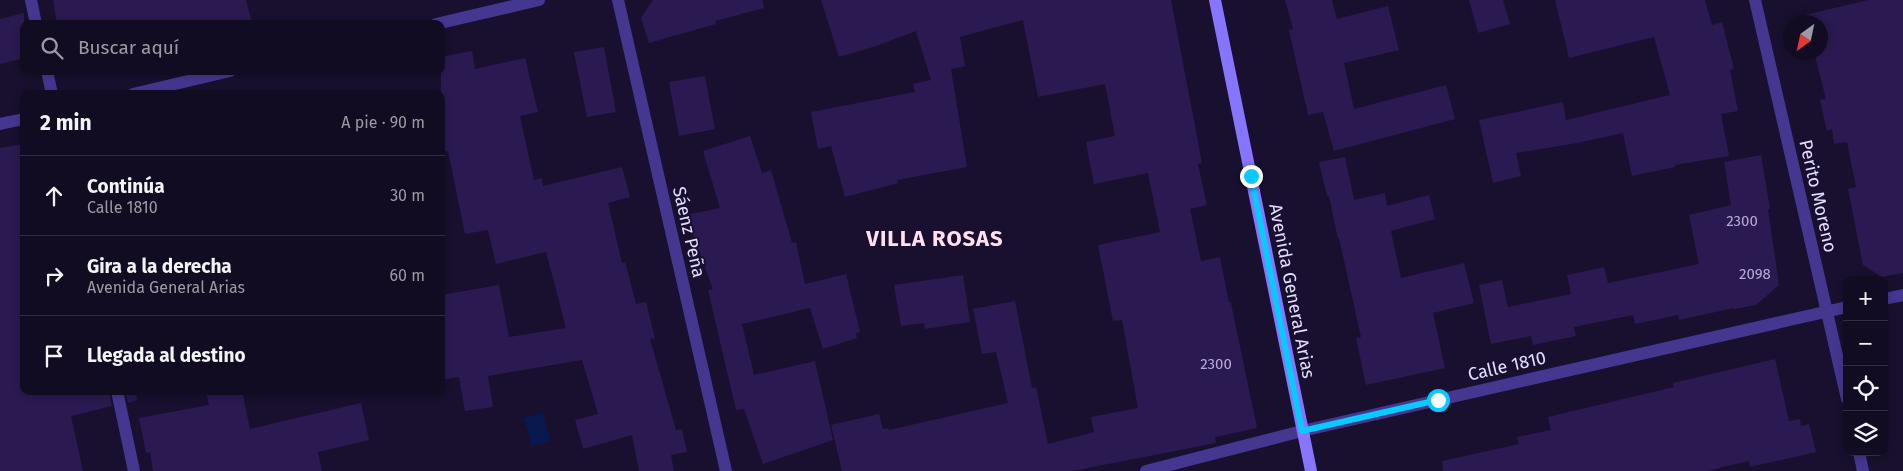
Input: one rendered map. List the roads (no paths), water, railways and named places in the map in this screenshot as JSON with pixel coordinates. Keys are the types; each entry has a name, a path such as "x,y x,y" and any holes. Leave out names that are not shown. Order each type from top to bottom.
{"main road":[{"name":"Avenida General Arias","path":"1215,0 1311,471"}],"street":[{"path":"31,0 35,20"},
{"path":"445,22 540,0"},
{"name":"Sáenz Peña","path":"618,0 726,471"},
{"name":"Perito Moreno","path":"1755,0 1843,382"},
{"path":"48,75 51,90"},
{"path":"150,90 213,75"},
{"path":"0,124 20,120"},
{"path":"1888,298 1903,295"},
{"name":"Calle 1810","path":"1146,471 1302,431 1843,308"},
{"path":"118,395 134,471"},
{"path":"1860,456 1863,471"}],"district":[{"name":"VILLA ROSAS","path":"935,238"}]}
